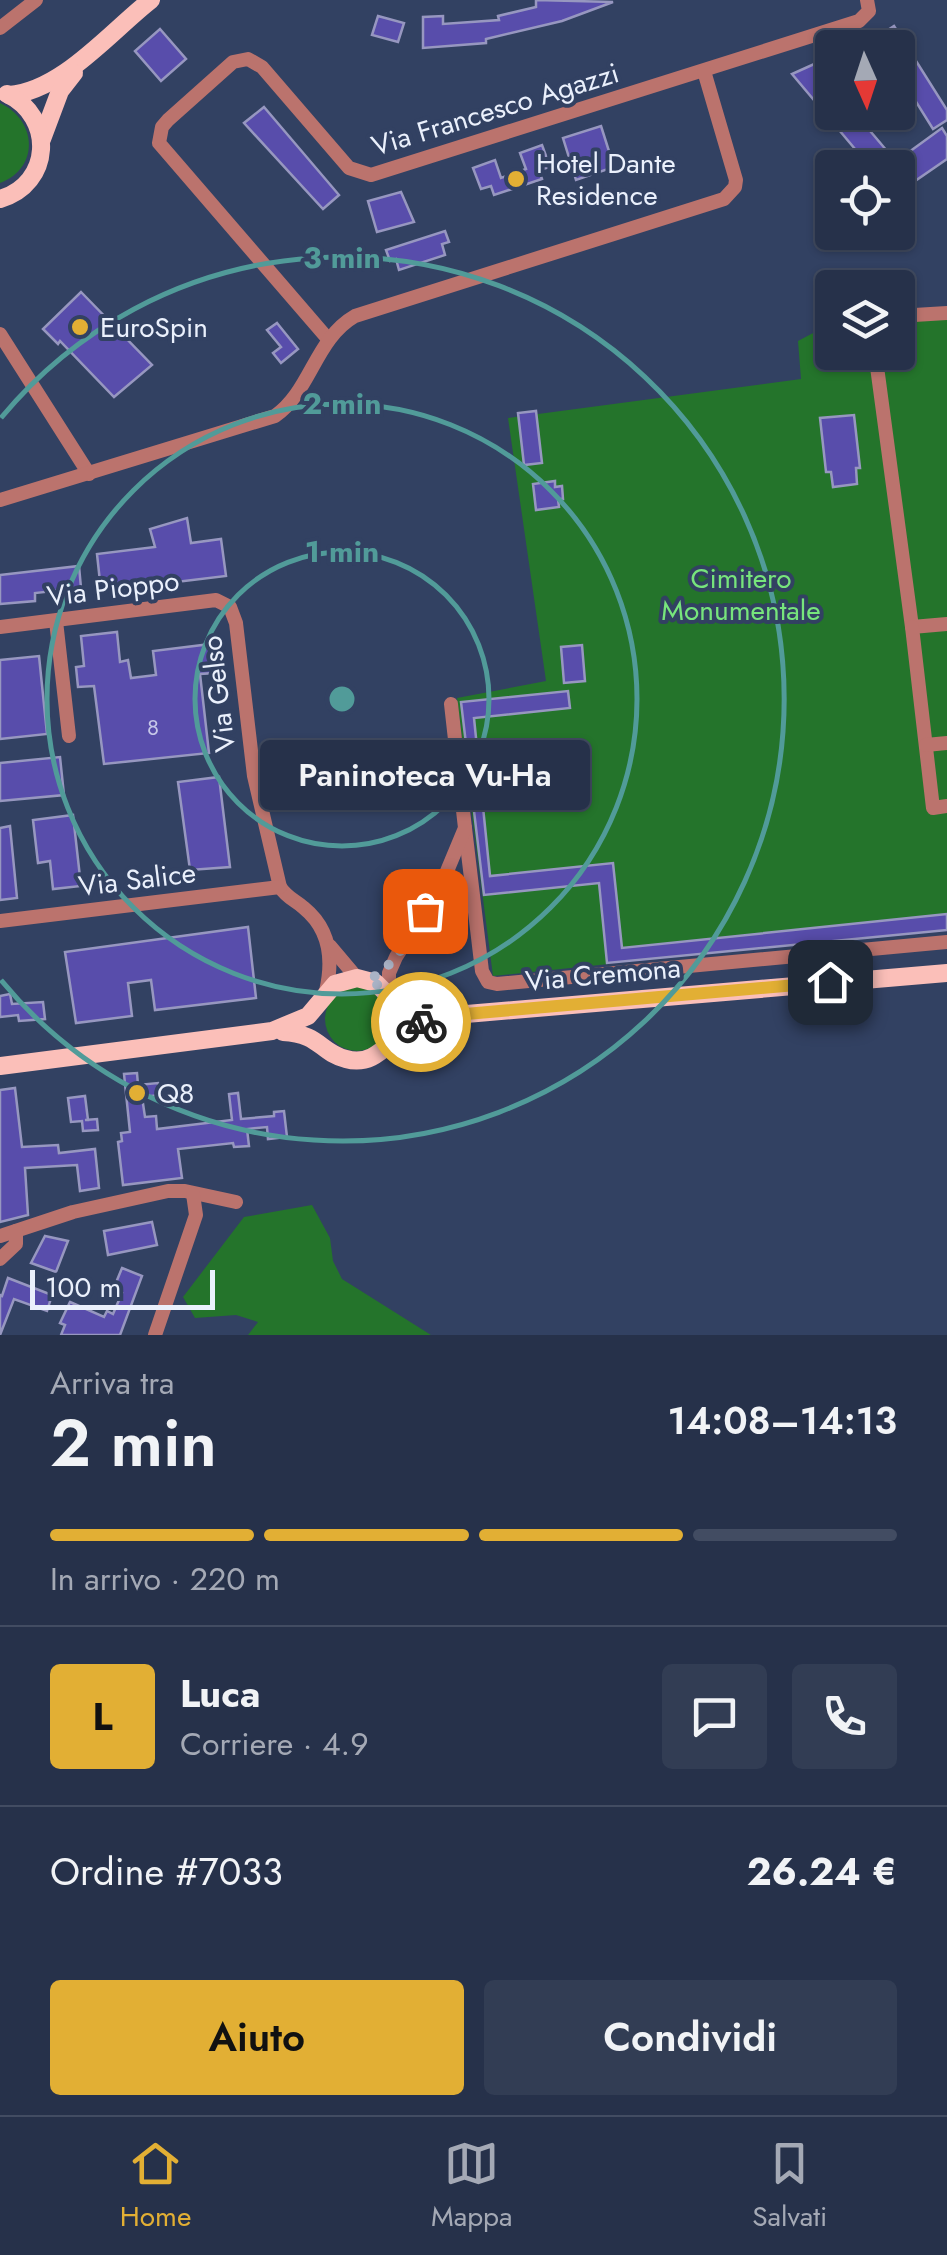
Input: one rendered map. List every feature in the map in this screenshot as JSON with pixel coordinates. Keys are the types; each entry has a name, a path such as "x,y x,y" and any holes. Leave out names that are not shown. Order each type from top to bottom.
{"main road":[{"path":"4,94 26,93 48,84 150,0"},
{"path":"0,198 21,190 31,178 60,91 89,52"},
{"path":"4,94 33,115 42,139"},
{"name":"Via Cremona","path":"362,979 416,1013 443,1016 947,973"},
{"path":"324,1045 318,1034 316,1008 335,984 362,979"},
{"path":"389,1045 396,1034 392,1000"},
{"name":"Via Cremona","path":"0,1066 272,1031 300,1021 316,1008"},
{"name":"Via Cremona","path":"272,1031 309,1035 344,1059 356,1061 368,1059 408,1028 443,1016"}],"street":[{"path":"0,28 36,0"},
{"name":"Via Francesco Agazzi","path":"328,340 158,143 168,120 233,62 248,59 262,68 349,168 363,175 859,21 869,11 868,0"},
{"path":"0,500 274,416 294,398 340,324 355,316 724,200 735,188 736,180 704,71"},
{"path":"915,315 947,313"},
{"path":"0,334 89,474"},
{"path":"877,370 933,808 947,806"},
{"name":"Via Pioppo","path":"0,627 216,600 230,607"},
{"name":"Via Gelso","path":"230,607 236,623 254,776 280,886"},
{"path":"56,620 69,736"},
{"path":"912,627 947,624"},
{"path":"450,704 482,970 488,982 947,942"},
{"path":"926,745 947,743"},
{"path":"280,886 290,900 311,916 327,941 362,979 382,973 440,888 465,828"},
{"name":"Via Salice","path":"0,921 280,886"},
{"path":"326,992 331,970 327,941"},
{"path":"392,1000 389,973 396,957"},
{"path":"0,1236 73,1212 168,1191 236,1202"},
{"path":"156,1335 196,1216 193,1194"},
{"path":"0,1259 16,1244 16,1231"}],"green space":[{"path":"0,103 21,121 29,144 22,167 0,183"},
{"name":"Cimitero Monumentale","path":"947,307 947,927 619,955 609,947 609,964 493,976 457,698 546,681 508,418 801,379 798,341 815,332 815,370 915,370 915,309"},
{"path":"357,987 380,996 389,1019 380,1042 357,1051 334,1042 325,1019 334,996"},
{"path":"312,1205 330,1238 333,1261 342,1279 431,1335 248,1335 258,1322 236,1315 195,1318 183,1297 244,1217"}],"building":[{"path":"536,0 613,2 562,21 486,39 486,43 423,48 423,17 443,16 443,24 499,20 498,16 536,7"},
{"path":"378,16 404,23 398,42 372,35"},
{"path":"160,29 186,59 161,81 135,51"},
{"path":"915,59 947,110 947,120 933,129 915,100"},
{"path":"815,64 815,101 792,74"},
{"path":"264,107 339,195 323,209 244,123"},
{"path":"601,126 614,167 576,180 563,138"},
{"path":"942,128 947,136 947,159 915,181 915,150 912,150"},
{"path":"839,130 869,130 886,150 856,150"},
{"path":"542,145 550,167 539,170 542,179 494,195 491,186 481,189 473,168 495,160 501,178 526,169 520,153"},
{"path":"401,192 414,222 377,232 368,201"},
{"path":"445,231 449,242 442,244 445,255 399,270 396,259 390,261 386,250"},
{"path":"81,292 152,365 114,397 60,341 58,344 43,329"},
{"path":"277,323 298,349 281,363 273,353 281,347 267,330"},
{"path":"536,411 542,463 524,465 518,413"},
{"path":"854,415 860,468 856,468 857,484 833,487 831,472 826,472 820,418"},
{"path":"555,481 555,487 562,486 559,507 536,510 533,484"},
{"path":"187,518 191,543 221,539 226,576 101,591 97,554 155,547 150,529"},
{"path":"79,566 81,588 35,593 35,601 0,604 0,575"},
{"path":"117,632 120,662 128,660 131,678 156,675 153,651 211,644 214,673 200,674 209,753 104,764 94,686 78,687 76,667 84,666 81,636"},
{"path":"582,645 585,681 564,683 561,647"},
{"path":"39,656 47,734 0,739 0,660"},
{"path":"568,691 570,708 474,718 490,876 613,863 622,948 947,914 947,930 607,963 599,883 484,895 461,702"},
{"path":"60,757 64,795 0,801 0,763"},
{"path":"219,777 230,867 190,870 178,782"},
{"path":"73,815 81,886 53,889 50,861 38,863 33,820"},
{"path":"10,826 17,898 0,900 0,828"},
{"path":"248,927 256,998 155,1010 151,980 128,983 132,1016 76,1023 65,952"},
{"path":"10,994 12,1004 43,1002 45,1019 19,1021 18,1015 0,1017 0,996"},
{"path":"137,1073 138,1085 158,1083 160,1095 142,1097 145,1117 156,1116 157,1129 232,1120 229,1094 238,1093 241,1119 274,1116 274,1112 284,1111 287,1137 268,1139 267,1127 247,1129 249,1146 234,1147 233,1143 178,1149 182,1178 123,1185 118,1142 122,1141 121,1133 130,1132 124,1074"},
{"path":"15,1088 22,1147 58,1145 59,1153 95,1149 99,1188 80,1191 77,1165 25,1168 28,1215 0,1222 0,1090"},
{"path":"85,1096 88,1120 97,1119 98,1130 83,1131 82,1121 71,1122 68,1098"},
{"path":"152,1222 157,1245 108,1255 104,1231"},
{"path":"45,1236 68,1241 56,1272 31,1263"},
{"path":"122,1268 142,1276 120,1335 61,1335 65,1325 60,1323 70,1302 104,1317 107,1311 113,1314 122,1293 113,1290"},
{"path":"8,1278 52,1295 47,1311 14,1299 0,1335 0,1295"}],"way so far":[{"path":"421,1022 389,1045 396,1034 396,1006 383,988 368,980 382,973 396,957 425,911"}],"place":[{"name":"Hotel Dante Residence","path":"516,179"},
{"name":"EuroSpin","path":"80,327"},
{"name":"Paninoteca Vu-Ha","path":"425,911"},
{"name":"Q8","path":"137,1093"}],"route":[{"path":"421,1022 443,1016 830,982"}]}
